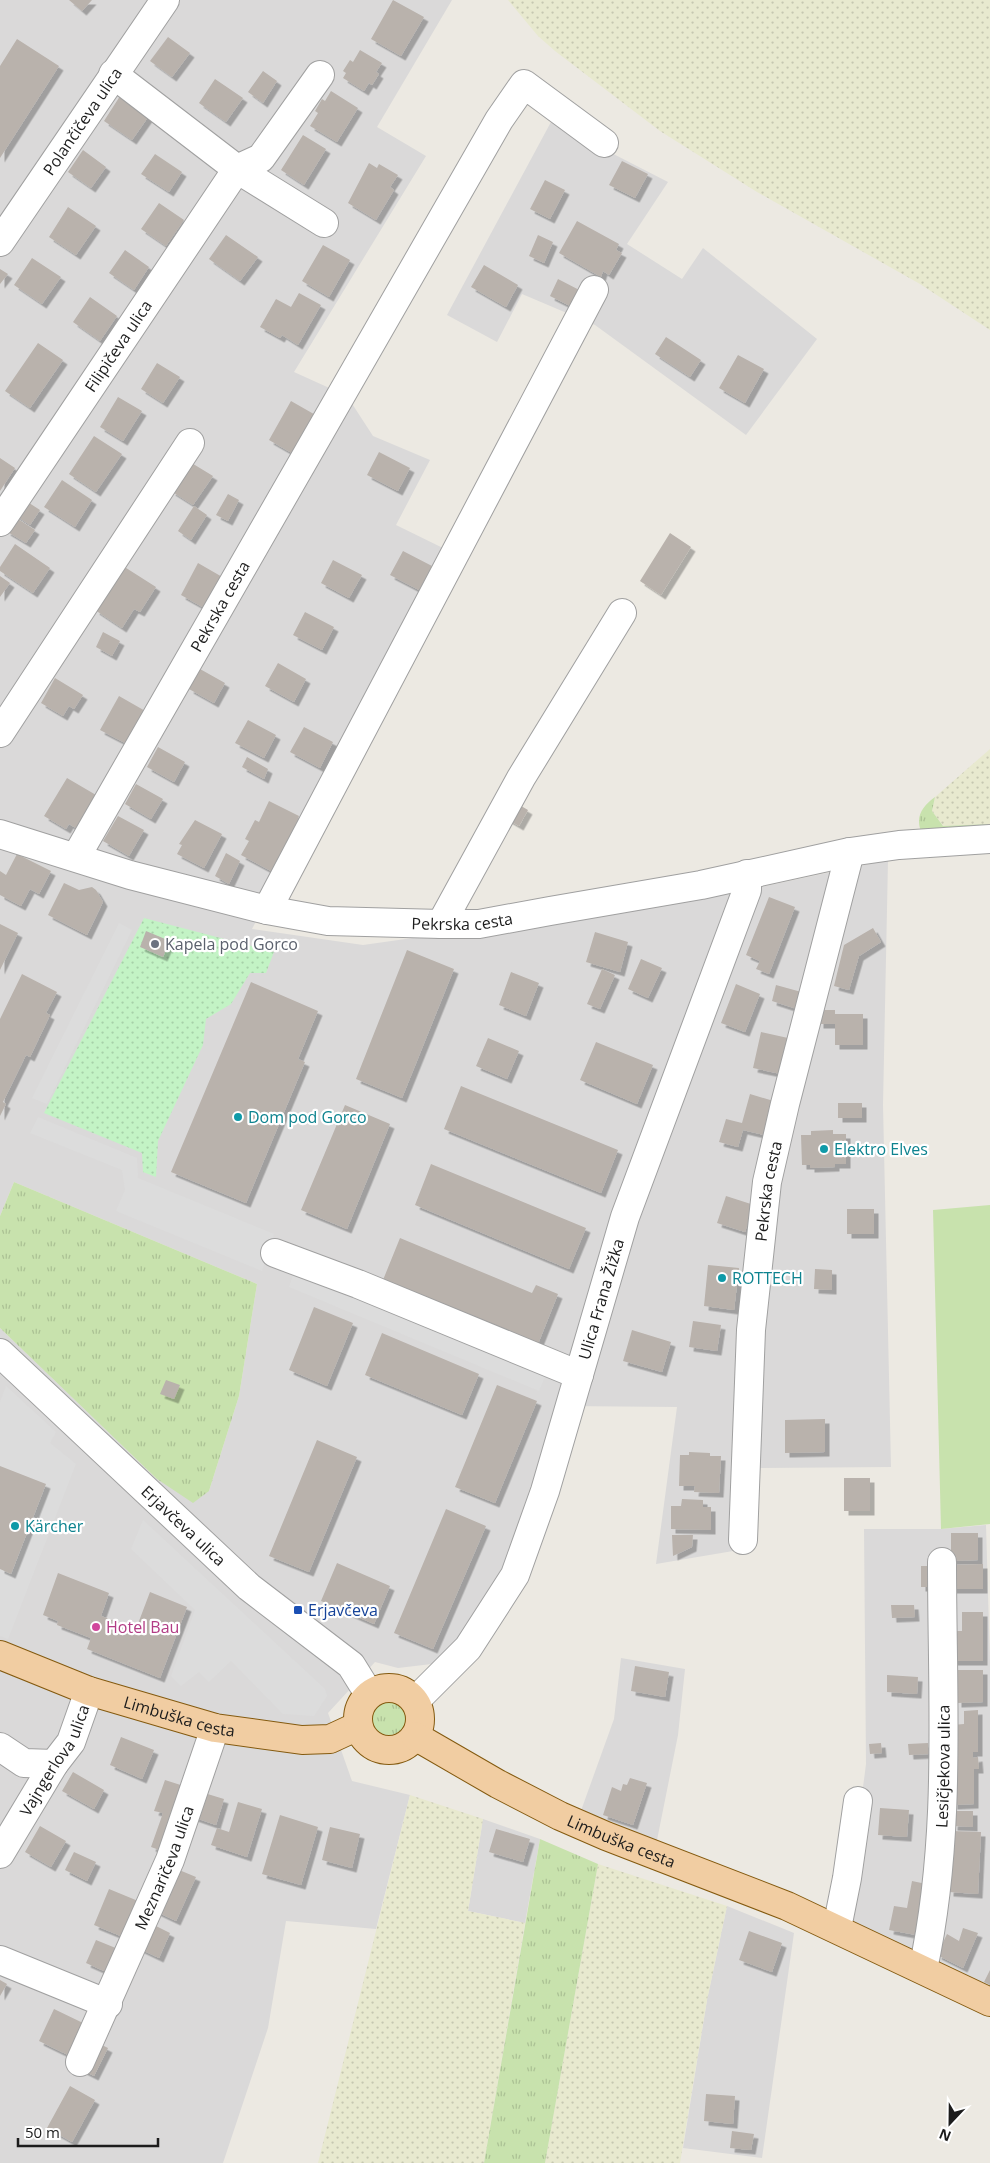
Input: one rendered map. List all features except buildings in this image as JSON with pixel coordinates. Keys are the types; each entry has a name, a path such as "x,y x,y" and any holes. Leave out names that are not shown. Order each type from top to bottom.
{"main road":[{"name":"Limbuška cesta","path":"2,1662 89,1691 215,1728 302,1740 330,1739 358,1726"},
{"path":"394,1687 406,1692 416,1701 420,1713 420,1726 415,1736 406,1745 387,1750 377,1748 368,1743 358,1726 359,1708 369,1694 381,1688 394,1687"},
{"name":"Limbuška cesta","path":"415,1736 498,1784 568,1819 606,1836 779,1902 990,2002"}],"street":[{"name":"Polančičeva ulica","path":"0,242 165,0"},
{"path":"113,74 237,169 324,222"},
{"path":"237,169 261,158 320,75"},
{"name":"Pekrska cesta","path":"76,857 258,536 494,128 524,84 604,143"},
{"name":"Filipičeva ulica","path":"0,522 237,169"},
{"path":"267,910 594,290"},
{"path":"0,733 190,443"},
{"path":"441,924 521,778 622,613"},
{"name":"Pekrska cesta","path":"0,834 130,875 267,910 328,921 441,924 479,924 702,884 850,852 899,845 990,839"},
{"name":"Pekrska cesta","path":"743,1540 750,1330 767,1182 785,1104 850,852"},
{"name":"Ulica Frana Žižka","path":"416,1701 468,1648 515,1576 545,1491 625,1217 747,890 747,874"},
{"path":"275,1253 358,1284 579,1376"},
{"name":"Erjavčeva ulica","path":"0,1353 249,1587 351,1665 369,1694"},
{"name":"Lesičjekova ulica","path":"923,1970 936,1897 943,1814 942,1562"},
{"name":"Vajngerlova ulica","path":"2,1846 54,1764 72,1742 89,1691"},
{"name":"Meznaričeva ulica","path":"80,2062 108,2004 170,1860 215,1728"},
{"path":"0,1748 24,1762 54,1764"},
{"path":"837,1928 847,1878 858,1801"},
{"path":"0,1960 108,2004"}],"shaded area":[{"path":"0,0 452,0 377,127 426,156 294,372 347,396 373,436 430,460 396,525 447,550 252,929 363,945 733,893 888,860 883,1105 891,1467 756,1468 745,1549 656,1564 677,1407 565,1406 506,1574 440,1663 398,1668 375,1662 328,1713 352,1781 410,1795 376,1929 286,1921 268,2028 223,2163 0,2163 0,1328 157,1479 209,1491 239,1396 257,1284 14,1182 0,1216"},
{"path":"551,122 668,182 627,244 682,279 703,248 817,339 746,435 595,325 522,294 497,342 447,315"},
{"path":"119,923 132,930 47,1104 32,1098"},
{"path":"38,1117 137,1158 138,1178 274,1234 262,1271 116,1211 125,1190 122,1170 30,1133"},
{"path":"295,1269 547,1372 539,1391 289,1287"},
{"path":"6,1386 56,1432 50,1443 76,1464 8,1639 0,1636 0,1402"},
{"path":"143,1520 325,1689 327,1696 314,1716 283,1714 231,1661 209,1682 199,1672 181,1686 171,1676 195,1610 131,1549"},
{"path":"986,1525 990,1663 990,2001 845,1927 866,1764 864,1529 941,1529"},
{"path":"621,1658 685,1669 678,1735 655,1850 578,1819 614,1719"},
{"path":"483,1819 540,1839 525,1923 468,1911"},
{"path":"727,1906 794,1933 762,2158 683,2148 707,2000"}],"green space":[{"path":"508,0 990,0 990,330 920,284 757,192 660,131 555,51 538,36"},
{"path":"990,749 990,824 943,826 932,811 935,797"},
{"path":"935,797 932,811 943,826 990,824 990,829 921,831 919,821 921,812"},
{"path":"144,918 274,952 266,973 250,973 231,1004 206,1019 203,1045 158,1141 156,1177 143,1172 142,1153 44,1113"},
{"path":"14,1182 257,1284 239,1396 209,1491 193,1503 157,1479 0,1328 0,1216"},
{"path":"990,1205 990,1524 941,1529 933,1210"},
{"path":"389,1699 402,1704 407,1717 402,1730 389,1735 376,1730 371,1717 376,1704"},
{"path":"410,1795 483,1819 468,1911 525,1923 484,2163 318,2163"},
{"path":"540,1839 598,1864 545,2163 484,2163"},
{"path":"598,1864 727,1906 707,2000 680,2163 545,2163"}],"place":[{"name":"Kapela pod Gorco","path":"155,944"},
{"name":"Dom pod Gorco","path":"238,1117"},
{"name":"Elektro Elves","path":"824,1149"},
{"name":"ROTTECH","path":"722,1278"},
{"name":"Kärcher","path":"15,1526"},
{"name":"Erjavčeva","path":"298,1610"},
{"name":"Hotel Bau","path":"96,1627"}]}
